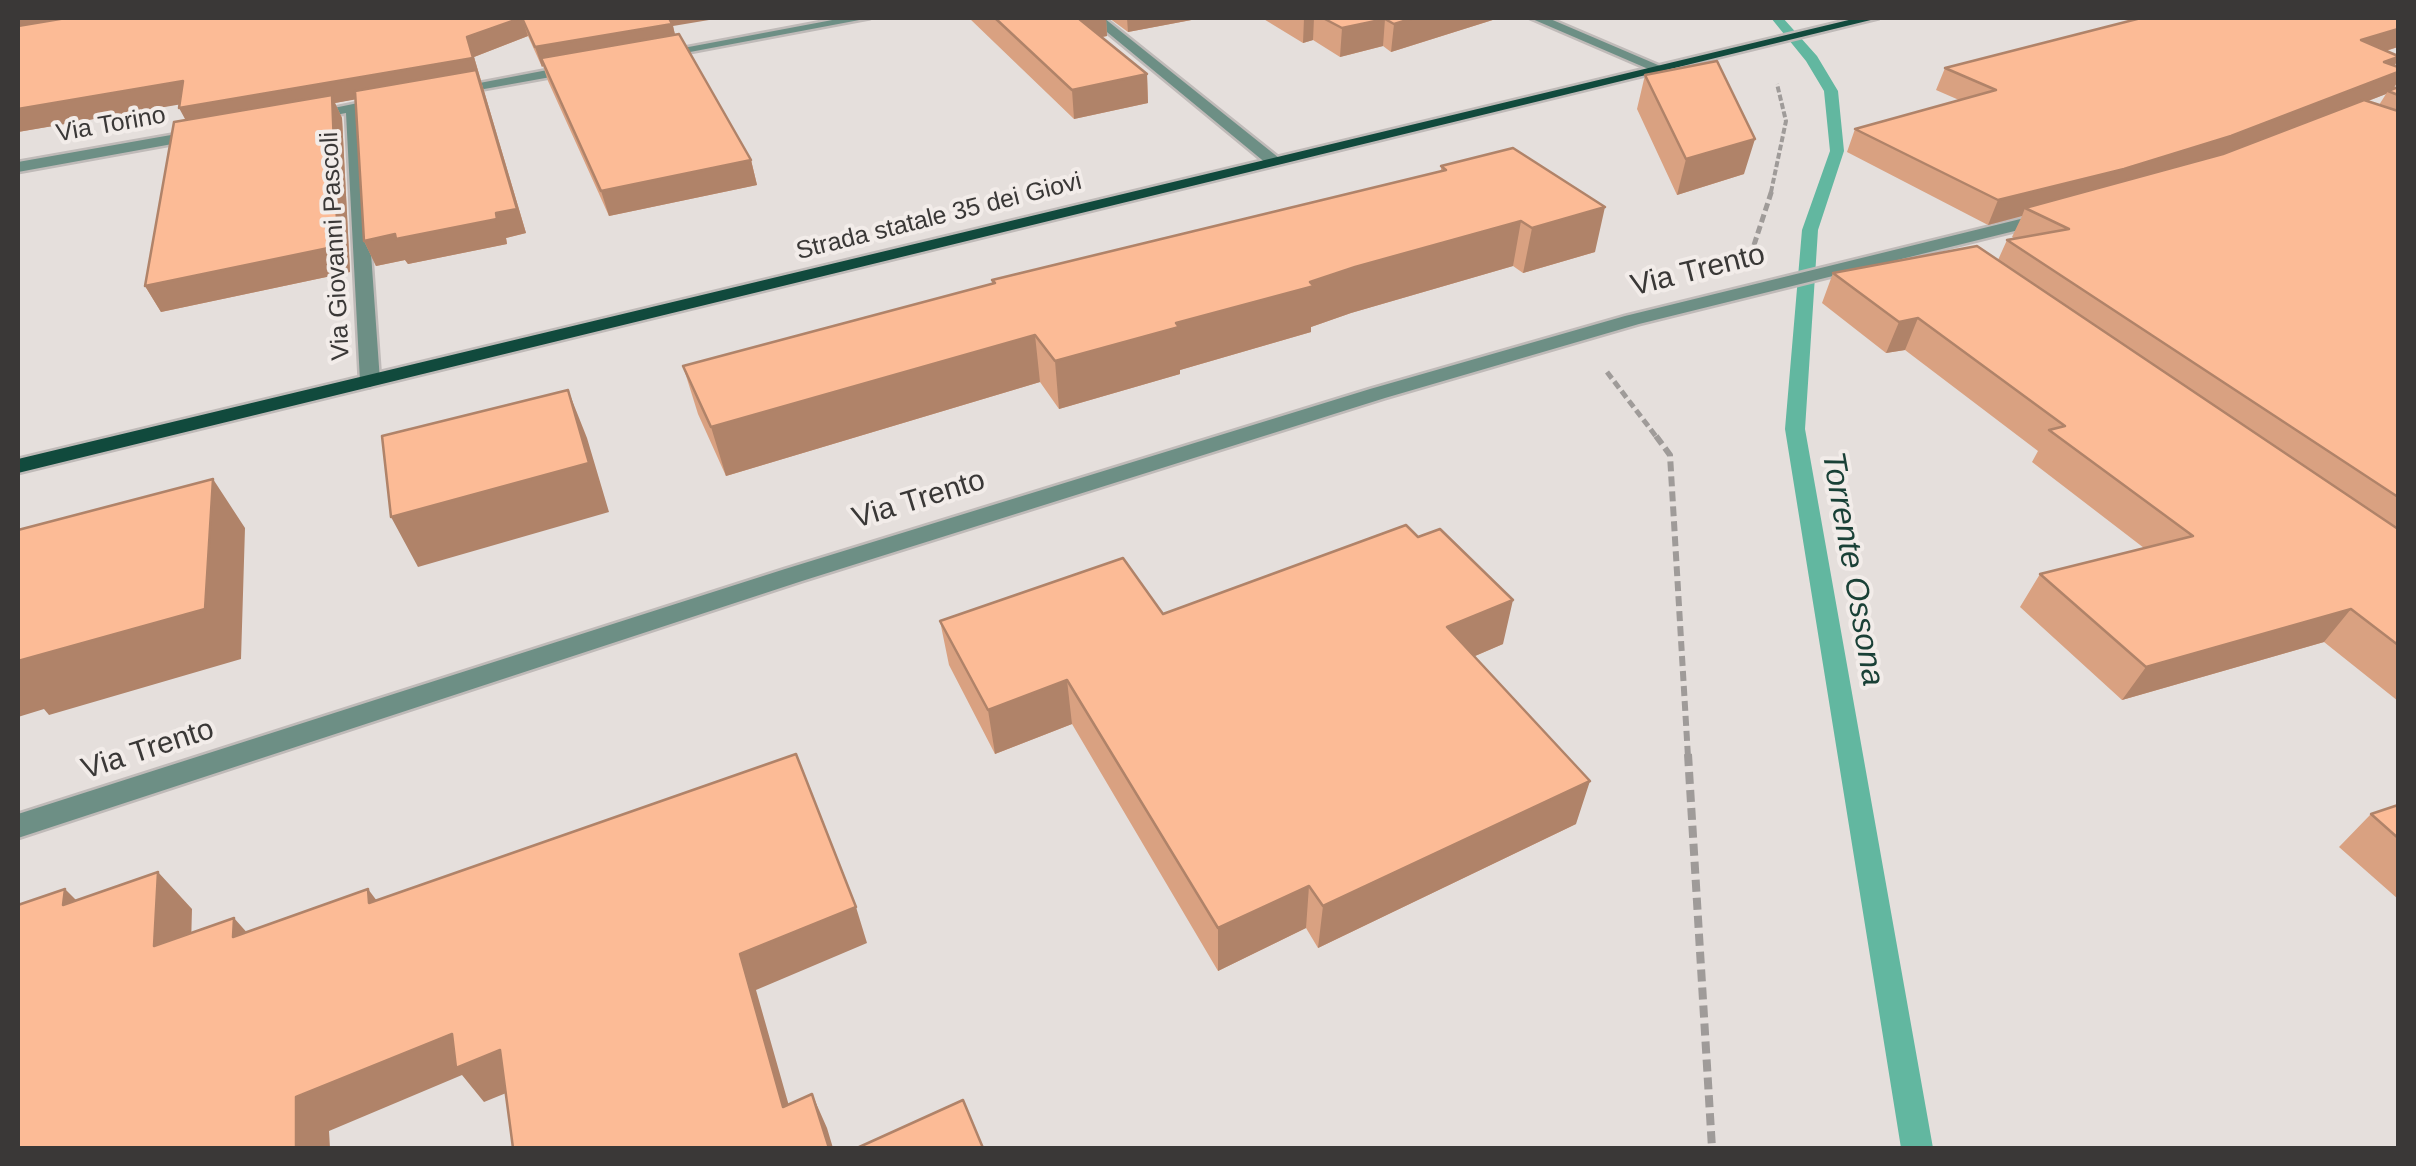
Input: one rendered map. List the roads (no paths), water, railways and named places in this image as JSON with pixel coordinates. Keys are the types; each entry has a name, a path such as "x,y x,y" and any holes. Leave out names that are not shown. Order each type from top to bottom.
{"main road":[{"name":"Strada statale 35 dei Giovi","path":"18,466 1872,18"}],"street":[{"path":"628,59 863,18"},
{"path":"1096,18 1273,162"},
{"path":"1536,18 1658,68"},
{"path":"432,94 588,66"},
{"path":"297,117 412,97"},
{"name":"Via Giovanni Pascoli","path":"353,108 370,381"},
{"name":"Via Torino","path":"18,167 222,130"},
{"name":"Via Trento","path":"18,826 845,557 1578,335 1850,268 1949,253 2070,212"}],"waterway":[{"name":"Torrente Ossona","path":"1777,18 1812,59 1831,91 1837,151 1810,230 1795,429 1917,1148"}]}
